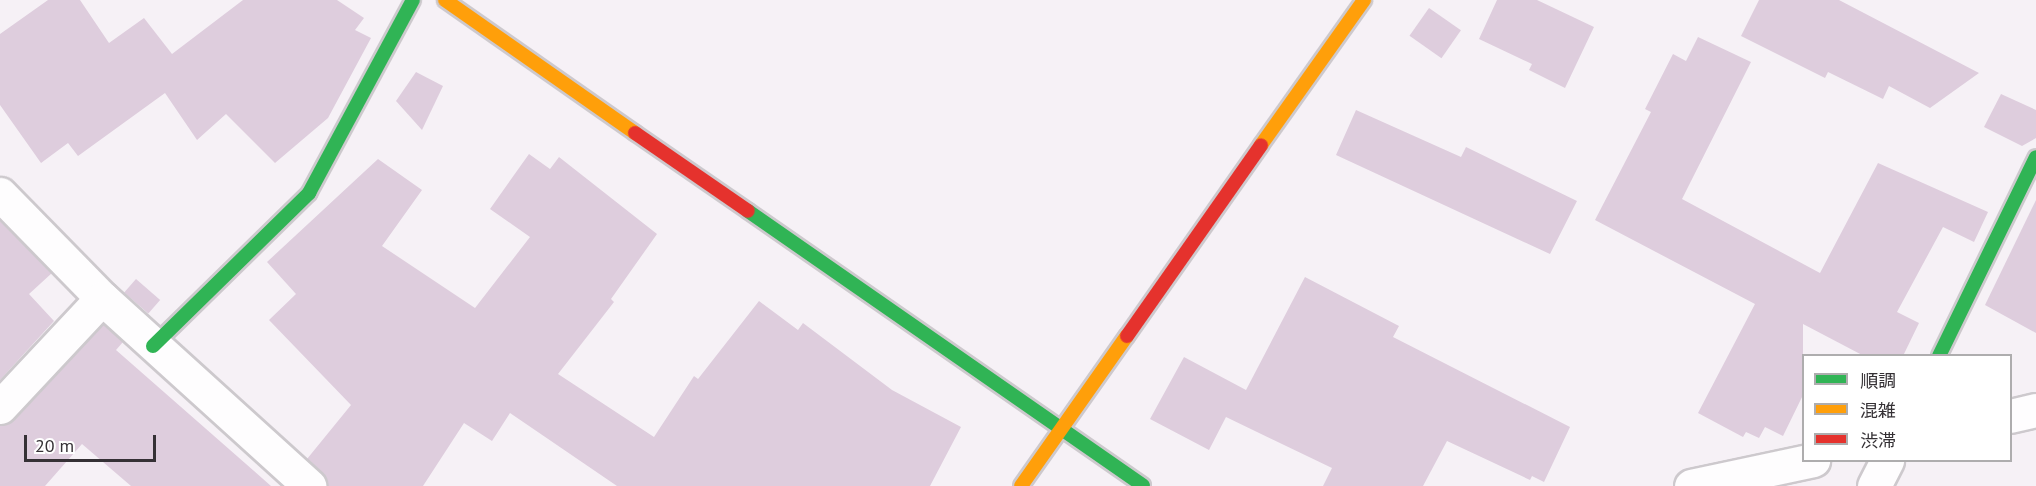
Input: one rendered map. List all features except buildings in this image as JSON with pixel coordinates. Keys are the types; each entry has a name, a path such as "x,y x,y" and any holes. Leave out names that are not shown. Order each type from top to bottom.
{"street":[{"path":"153,346 309,193 413,0"},
{"path":"445,0 1143,486"},
{"path":"1021,486 1364,0"},
{"path":"1940,354 2036,157"},
{"path":"0,194 102,298 309,486"},
{"path":"0,407 102,298"},
{"path":"2012,416 2036,411"},
{"path":"1691,486 1804,462"},
{"path":"1874,486 1886,462"}],"traffic: fast":[{"path":"153,346 309,193 413,0"},
{"path":"1940,354 2036,157"},
{"path":"748,211 1143,486"}],"traffic: slow":[{"path":"445,0 635,133"},
{"path":"1261,145 1364,0"},
{"path":"1021,486 1127,336"}],"traffic: jam":[{"path":"635,133 748,211"},
{"path":"1127,336 1261,145"}]}
